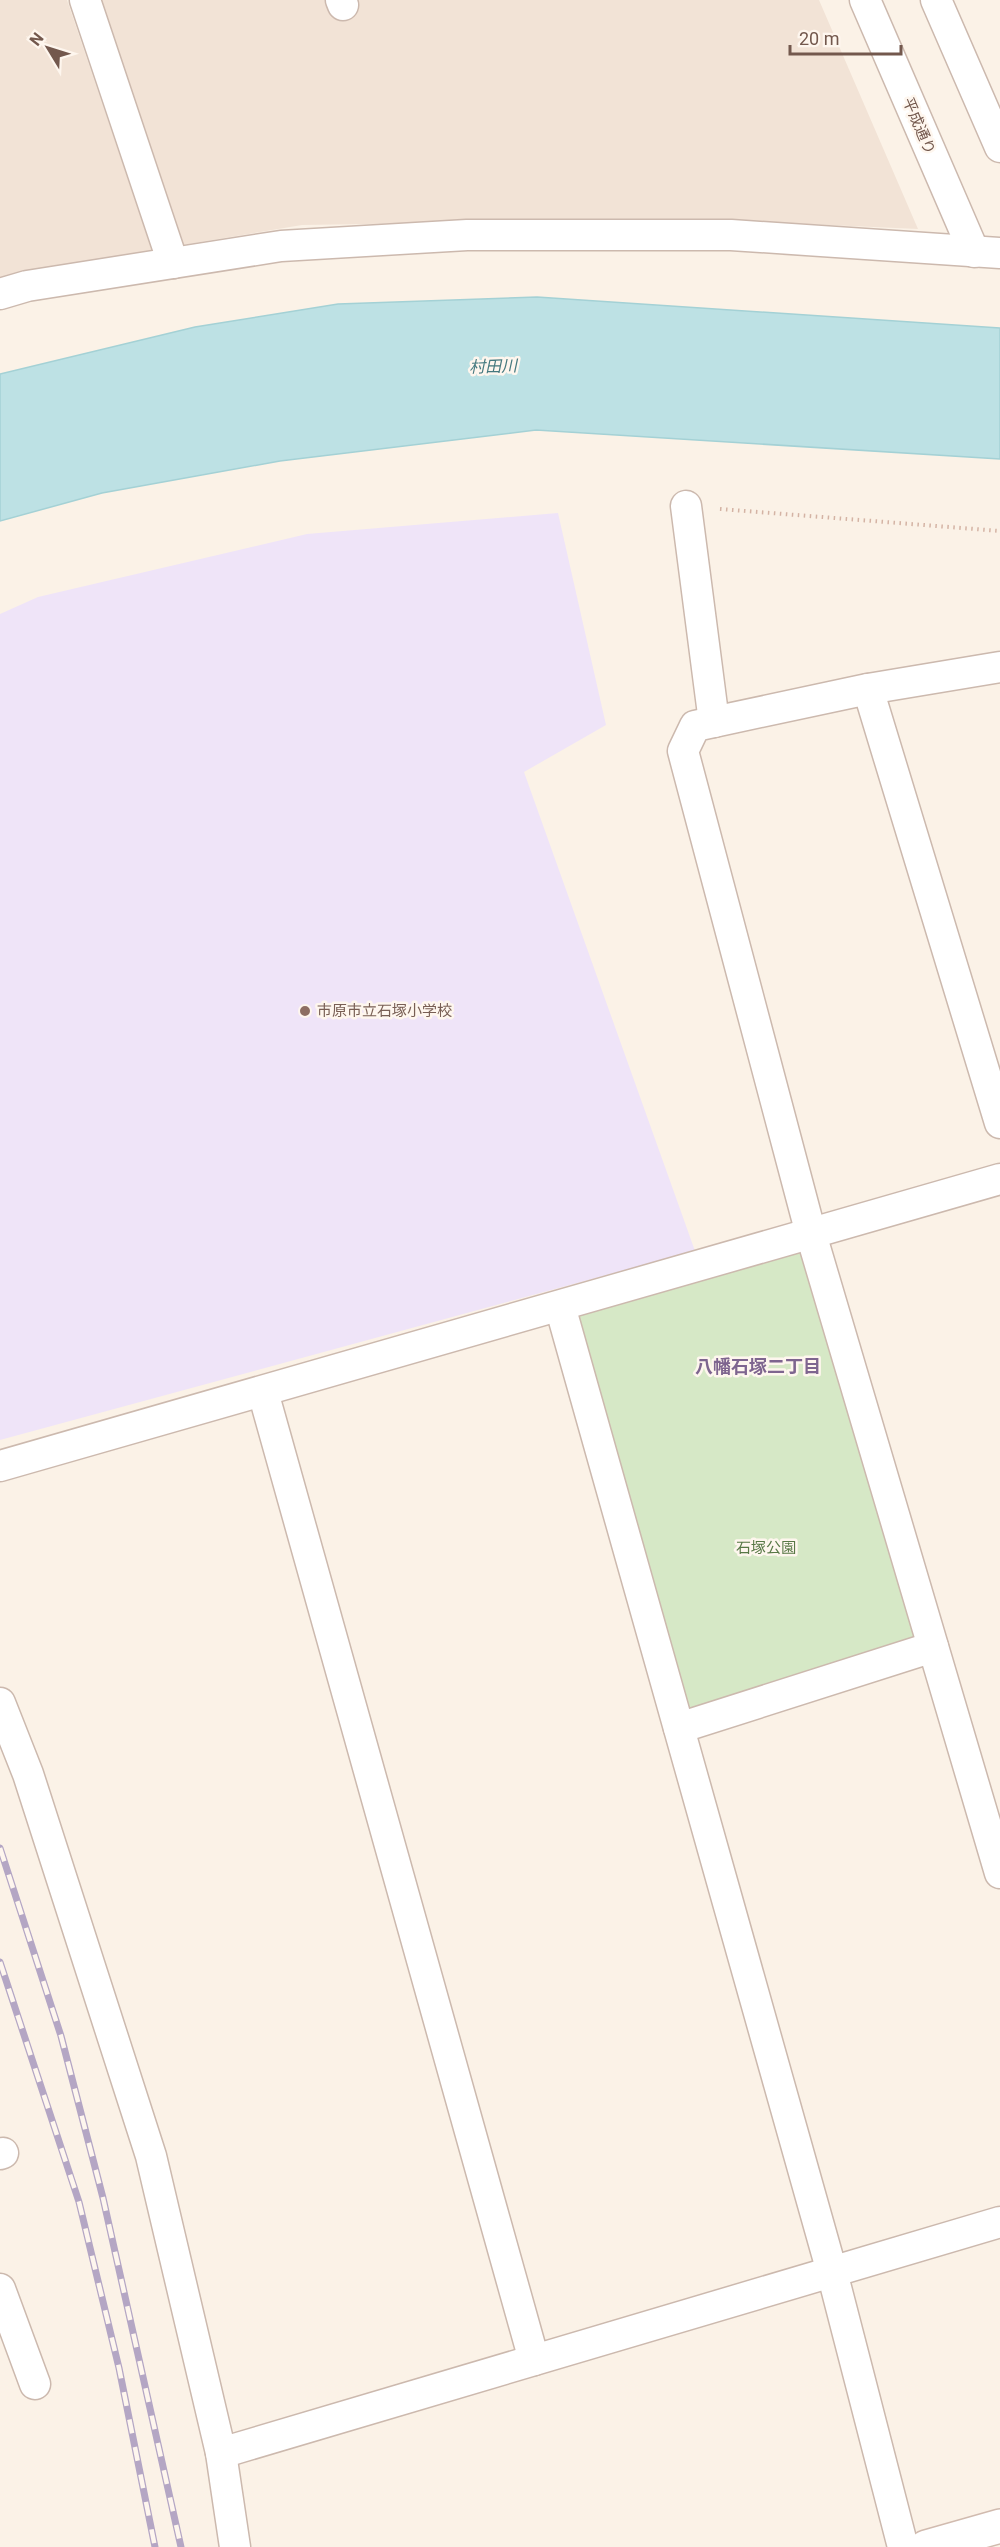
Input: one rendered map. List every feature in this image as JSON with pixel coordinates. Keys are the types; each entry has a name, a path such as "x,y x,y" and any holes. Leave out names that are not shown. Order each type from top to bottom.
{"street":[{"path":"85,0 173,263"},
{"name":"平成通り","path":"865,0 987,252"},
{"path":"936,0 1000,147"},
{"path":"0,294 27,286 281,246 467,235 731,234 987,252"},
{"path":"686,506 714,722"},
{"path":"1000,667 868,689 695,726 683,751 811,1234 1000,1873"},
{"path":"868,689 1000,1124"},
{"path":"0,1466 1000,1179"},
{"path":"560,1306 832,2272 903,2547"},
{"path":"263,1392 534,2360"},
{"path":"679,1728 933,1647"},
{"path":"0,1703 28,1774 151,2156 221,2453 235,2547"},
{"path":"221,2453 1000,2222"},
{"path":"0,2289 35,2384"},
{"path":"926,2547 1000,2526"}],"path":[{"path":"686,506 1000,531"}],"shaded area":[{"path":"0,0 67,0 153,253 0,282"},
{"path":"96,0 819,0 918,229 699,219 302,225 182,245"},
{"name":"市原市立石塚小学校","path":"558,513 606,725 524,772 695,1251 0,1440 0,614 38,597 307,534"}],"green space":[{"name":"石塚公園","path":"805,1245 922,1641 686,1717 572,1312"}],"water":[{"name":"村田川","path":"537,297 1000,328 1000,459 536,430 280,461 102,493 0,521 0,374 195,327 338,304"}],"railway":[{"path":"0,1848 61,2036 103,2198 181,2547"},
{"path":"0,1962 79,2202 119,2368 155,2547"}],"place":[{"name":"市原市立石塚小学校","path":"305,1011"}],"district":[{"name":"八幡石塚二丁目","path":"758,1367"}]}
